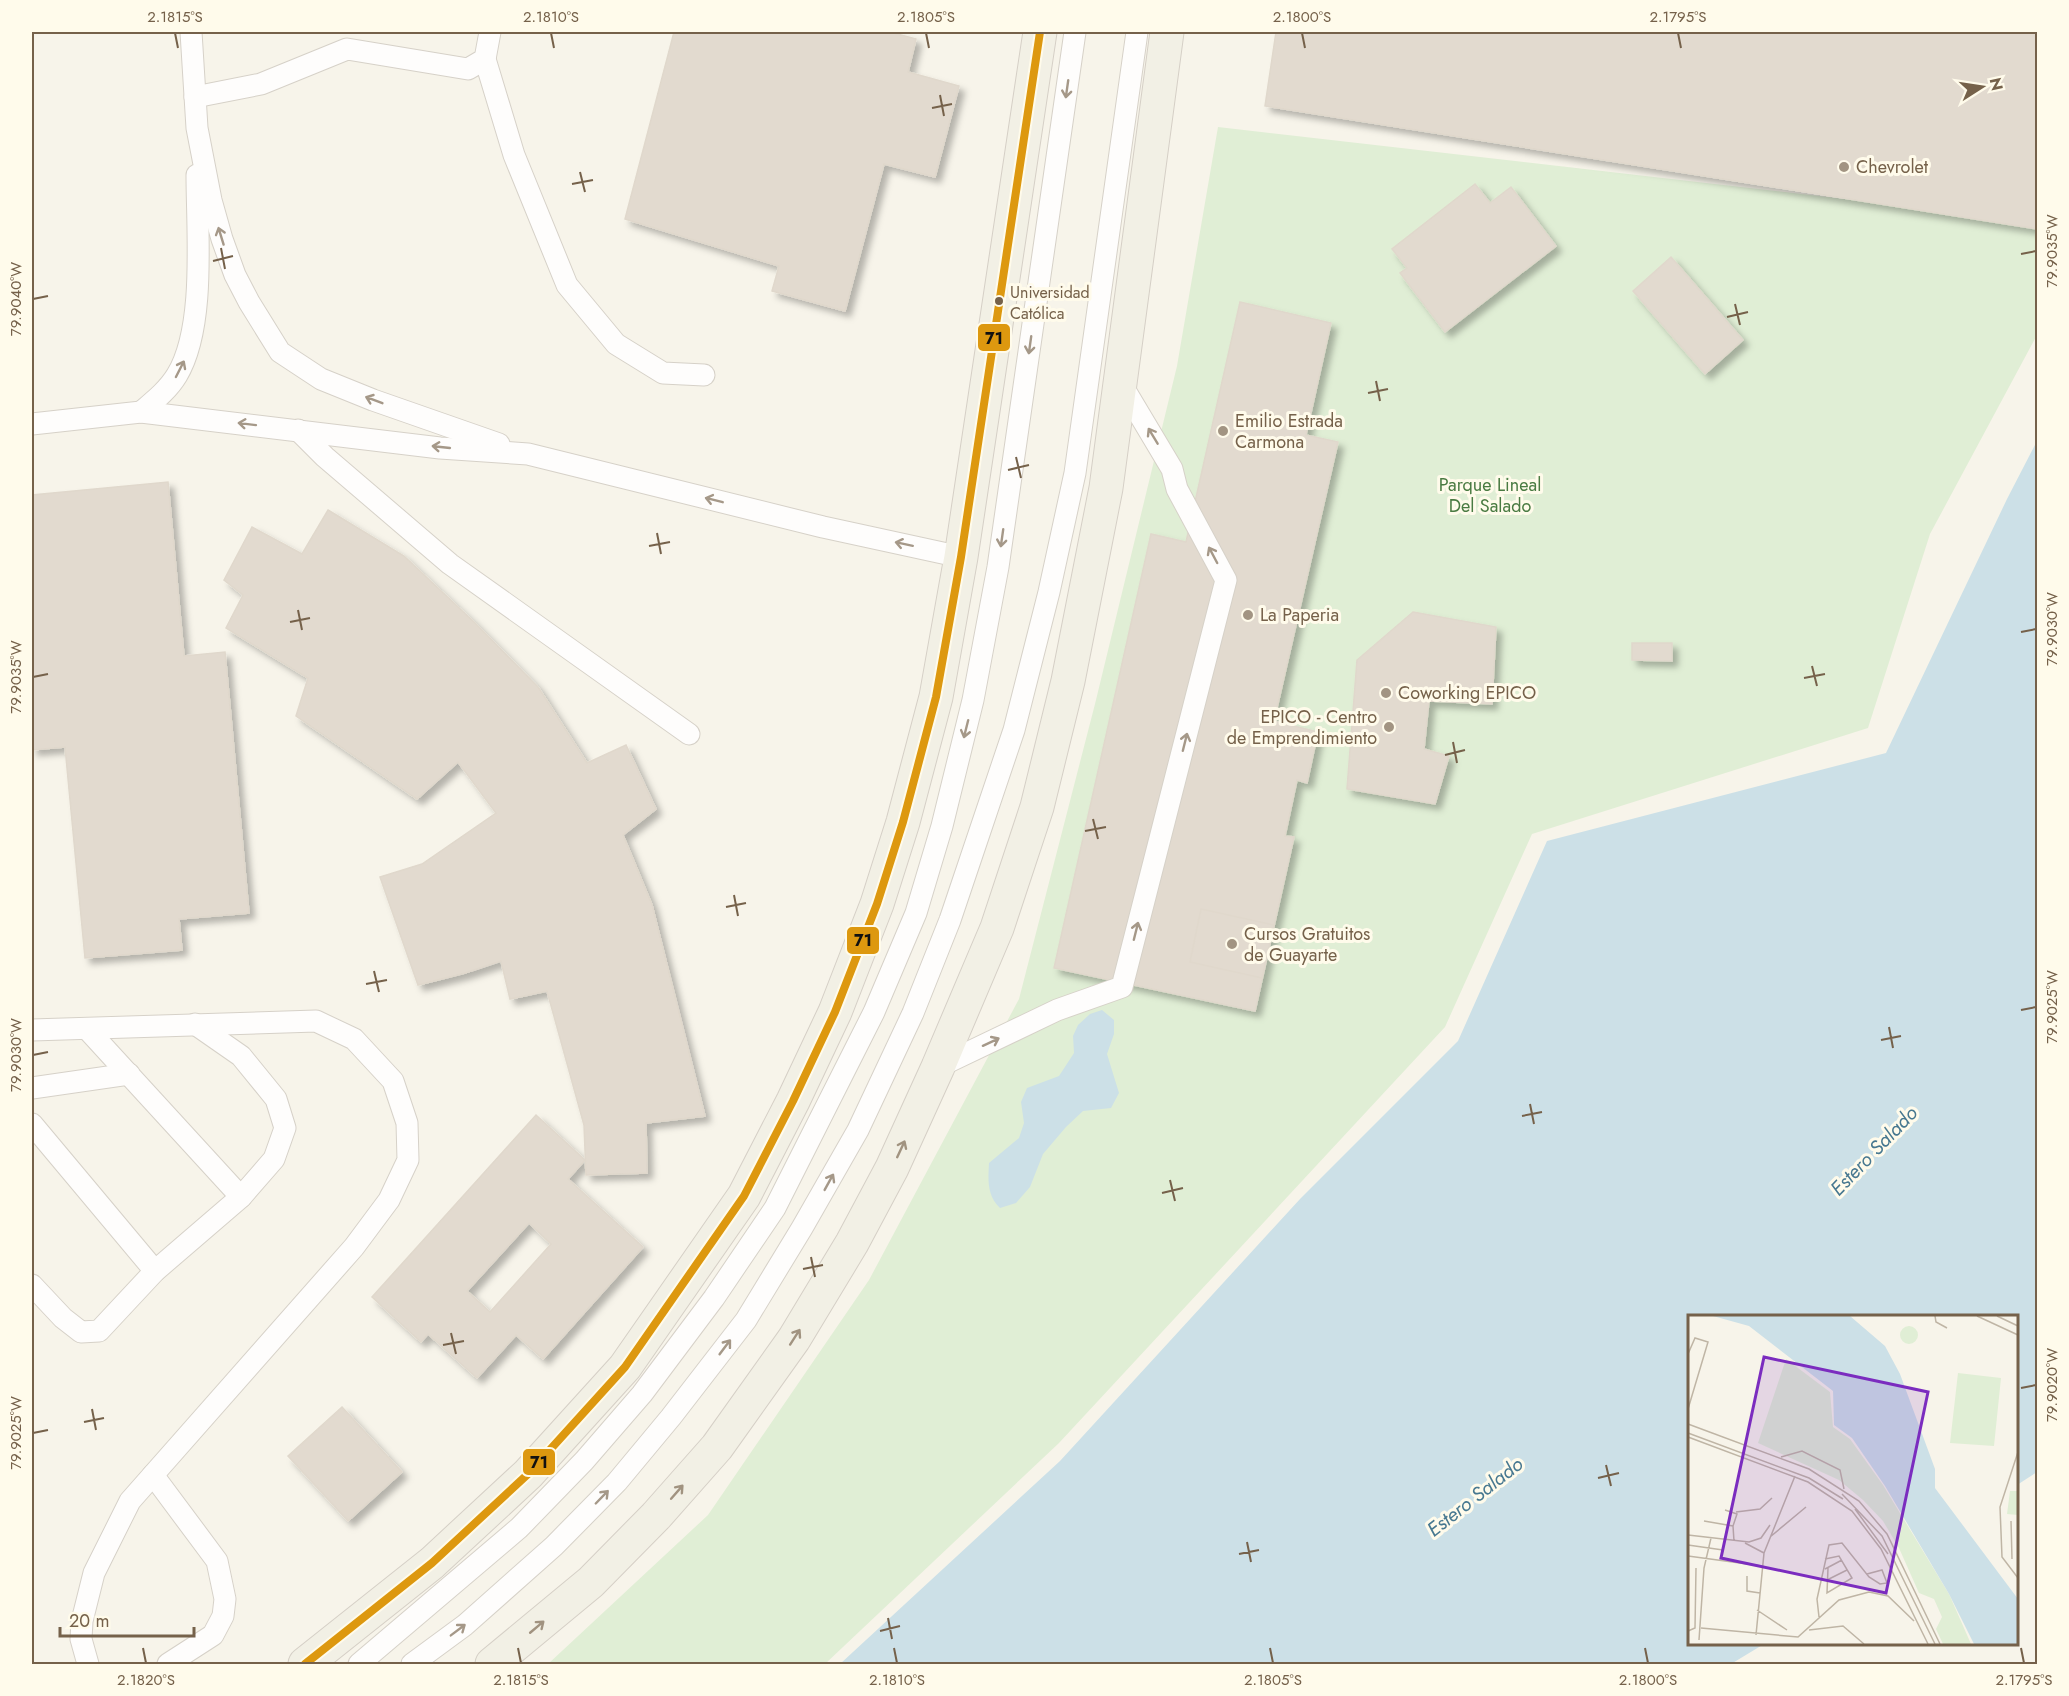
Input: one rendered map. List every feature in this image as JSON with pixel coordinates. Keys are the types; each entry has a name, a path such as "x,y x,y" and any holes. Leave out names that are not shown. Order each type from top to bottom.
{"main road":[{"path":"305,1665 432,1563 528,1474 625,1367 744,1196 794,1101 835,1012 877,904 903,822 936,697 961,557 1040,32"},
{"path":"492,1665 591,1582 656,1516 717,1447 794,1339 852,1243 892,1168 997,928 1037,807 1068,681 1106,488 1167,32"}],"lane":[{"path":"141,412 176,377 186,356 195,314 197,128 191,32"},
{"path":"490,32 485,58 514,155 567,285 616,344 663,373 704,375"},
{"path":"358,1665 519,1528 584,1461 642,1394 714,1298 775,1208 874,1012 916,913 942,826 974,700 998,567 1075,32"},
{"path":"412,1665 465,1625 554,1546 617,1482 746,1320 858,1130 913,1013 950,920 1014,730 1049,592 1075,473 1137,32"},
{"path":"195,97 261,84 346,40 468,69 485,58"},
{"path":"197,128 211,200 222,239 249,302 280,352 321,379 373,400 528,454 822,527 961,557"},
{"path":"938,1067 1057,1010 1122,987 1226,580 1177,489 1172,470 1120,382"},
{"path":"32,424 141,412 440,448 528,454"},
{"path":"298,430 325,457 450,564 689,734"},
{"path":"32,1030 316,1021 354,1039 393,1081 407,1123 408,1160 389,1200 354,1247 130,1501 94,1573 82,1621 81,1640 88,1665"},
{"path":"32,1285 63,1318 81,1332 99,1331 155,1271 241,1197 274,1159 285,1128 276,1099 241,1056 195,1024"},
{"path":"88,1029 241,1197"},
{"path":"32,1088 129,1074"},
{"path":"32,1124 155,1271"},
{"path":"153,1475 216,1561 225,1599 223,1616 213,1635 168,1665"}],"green space":[{"name":"Parque Lineal Del Salado","path":"1218,127 2037,221 2037,335 1930,534 1868,728 1532,834 1445,1027 1059,1443 825,1664 548,1664 708,1515 869,1280 1019,999 1095,704 1177,366"}],"water":[{"name":"Estero Salado","path":"2037,441 2037,1472 2018,1484 2018,1315 1688,1315 1688,1645 1762,1645 1731,1664 840,1664 1060,1461 1300,1199 1458,1041 1547,841 1886,753"},
{"path":"1102,1010 1114,1020 1114,1034 1107,1054 1119,1093 1111,1108 1083,1111 1066,1127 1043,1154 1030,1187 1016,1203 1000,1208 991,1193 989,1163 1019,1138 1024,1123 1021,1102 1027,1088 1059,1076 1074,1053 1073,1036 1078,1025 1090,1014"}],"building":[{"path":"674,32 890,32 916,39 908,72 959,86 935,177 884,164 845,311 772,291 779,266 625,219"},
{"name":"Chevrolet","path":"1276,32 2038,32 2038,229 1265,106"},
{"path":"1475,184 1490,203 1511,187 1556,246 1445,332 1400,273 1407,268 1392,249"},
{"path":"1671,257 1743,340 1705,374 1633,291"},
{"path":"1240,302 1331,323 1306,435 1338,442 1274,721 1318,732 1307,783 1297,780 1285,836 1294,837 1255,1011 1054,968 1151,534 1186,542"},
{"path":"168,482 184,656 225,652 249,913 179,919 182,950 85,958 65,747 32,750 32,495"},
{"path":"328,510 404,556 474,622 538,687 587,763 626,745 656,809 623,835 652,905 705,1116 646,1123 647,1173 586,1175 584,1125 547,991 510,999 501,961 418,985 380,877 422,864 496,813 458,762 417,799 296,716 308,678 226,628 243,595 224,580 252,527 302,554"},
{"name":"EPICO - Centro de Emprendimiento","path":"1413,612 1496,627 1492,704 1429,701 1424,749 1449,756 1435,804 1347,789 1357,660"},
{"path":"1632,643 1672,643 1672,661 1632,660"},
{"name":"Cursos Gratuitos de Guayarte","path":"1201,909 1274,925 1262,978 1190,962"},
{"path":"536,1115 585,1160 568,1179 643,1247 543,1359 516,1335 477,1378 428,1334 421,1342 372,1297","holes":["529,1223 551,1244 490,1312 467,1291"]},
{"path":"342,1407 402,1472 348,1521 288,1456"}],"transit line":[{"name":"71","path":"305,1664 432,1563 528,1474 625,1367 744,1196 793,1101 835,1012 877,904 903,822 936,697 961,557 1040,32"}],"place":[{"name":"Chevrolet","path":"1844,167"},
{"name":"Universidad Católica","path":"999,301"},
{"name":"Emilio Estrada Carmona","path":"1223,431"},
{"name":"La Paperia","path":"1248,615"},
{"name":"Coworking EPICO","path":"1386,693"},
{"name":"EPICO - Centro de Emprendimiento","path":"1389,727"},
{"name":"Cursos Gratuitos de Guayarte","path":"1232,944"}]}
